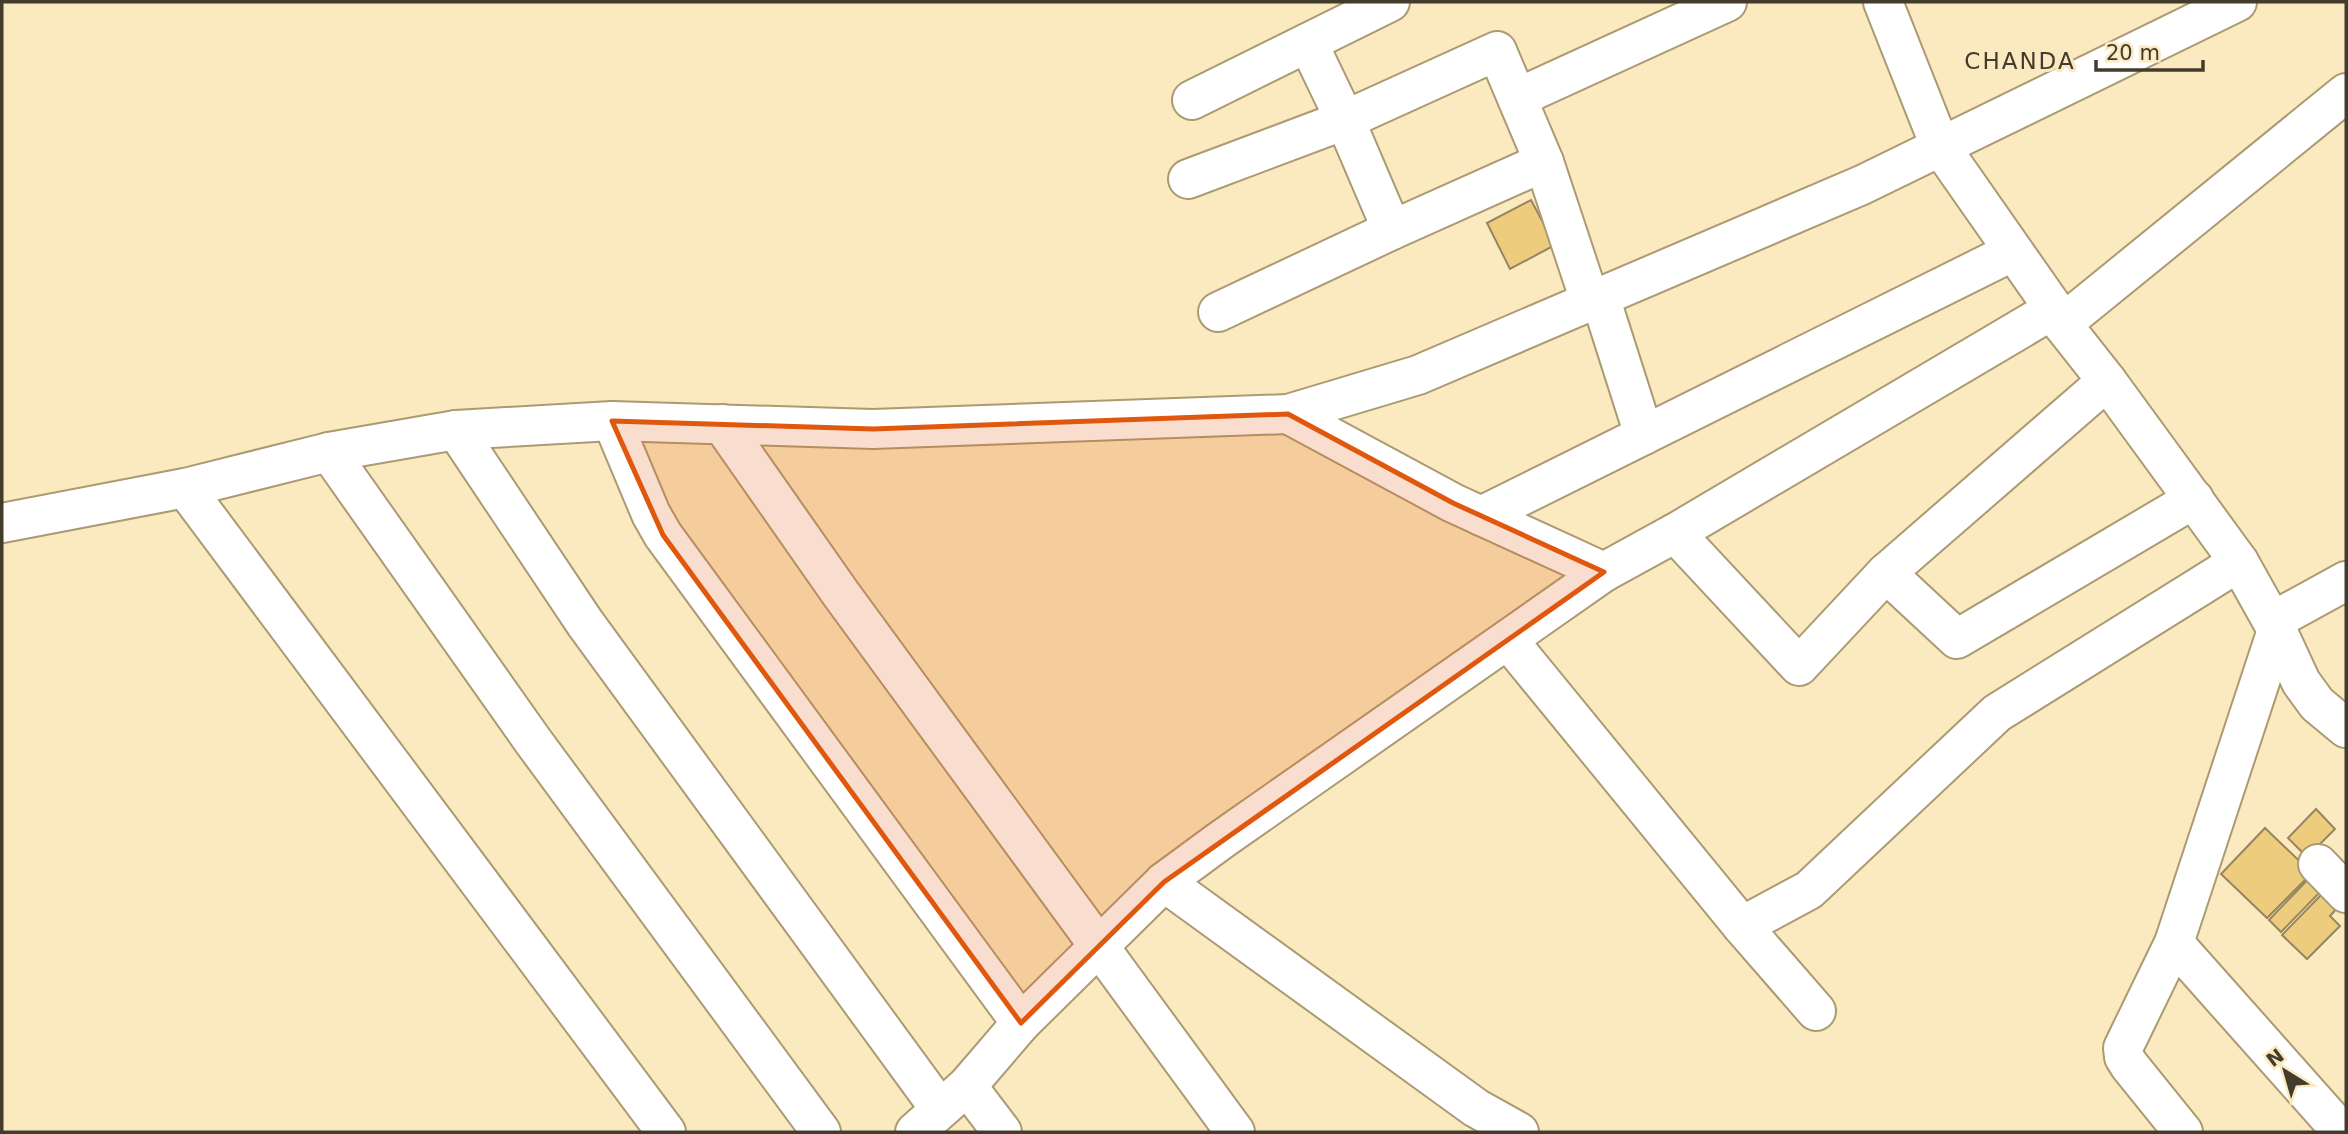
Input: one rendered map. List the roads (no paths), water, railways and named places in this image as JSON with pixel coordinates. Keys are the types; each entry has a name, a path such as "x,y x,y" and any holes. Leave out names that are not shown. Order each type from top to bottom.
{"street":[{"path":"1192,100 1390,2"},
{"path":"1517,98 1727,2"},
{"path":"1882,2 1940,146 2012,252 2239,562 2275,625 2301,682 2317,704 2346,728"},
{"path":"2,523 185,488 329,452 456,430 612,421 873,429 1288,414 1418,375 1862,185 1940,146 2182,13 2237,2"},
{"path":"1308,43 1345,120 1392,230"},
{"path":"1188,179 1345,120 1497,51 1544,162 1644,435"},
{"path":"941,1109 1021,1023 1164,882 1604,572 2058,316 2346,93"},
{"path":"1218,312 1544,162"},
{"path":"1481,516 2012,252"},
{"path":"1675,533 1799,667 1886,573 2107,381"},
{"path":"1288,414 1481,516 1604,572"},
{"path":"612,421 651,514 663,535 1021,1023"},
{"path":"722,424 841,594 1235,1132"},
{"path":"456,430 585,623 941,1109 1002,1132"},
{"path":"329,452 533,741 821,1132"},
{"path":"185,488 666,1132"},
{"path":"1886,573 1957,639 2194,499"},
{"path":"1742,926 1809,890 1997,713 2239,562"},
{"path":"2183,1132 2129,1065 2123,1048 2174,943 2275,625 2346,581"},
{"path":"1508,640 1742,926 1816,1011"},
{"path":"2318,864 2346,893"},
{"path":"1164,882 1476,1108 1519,1132"},
{"path":"2174,943 2342,1132"}],"district":[{"name":"CHANDA","path":"2020,61"}]}
